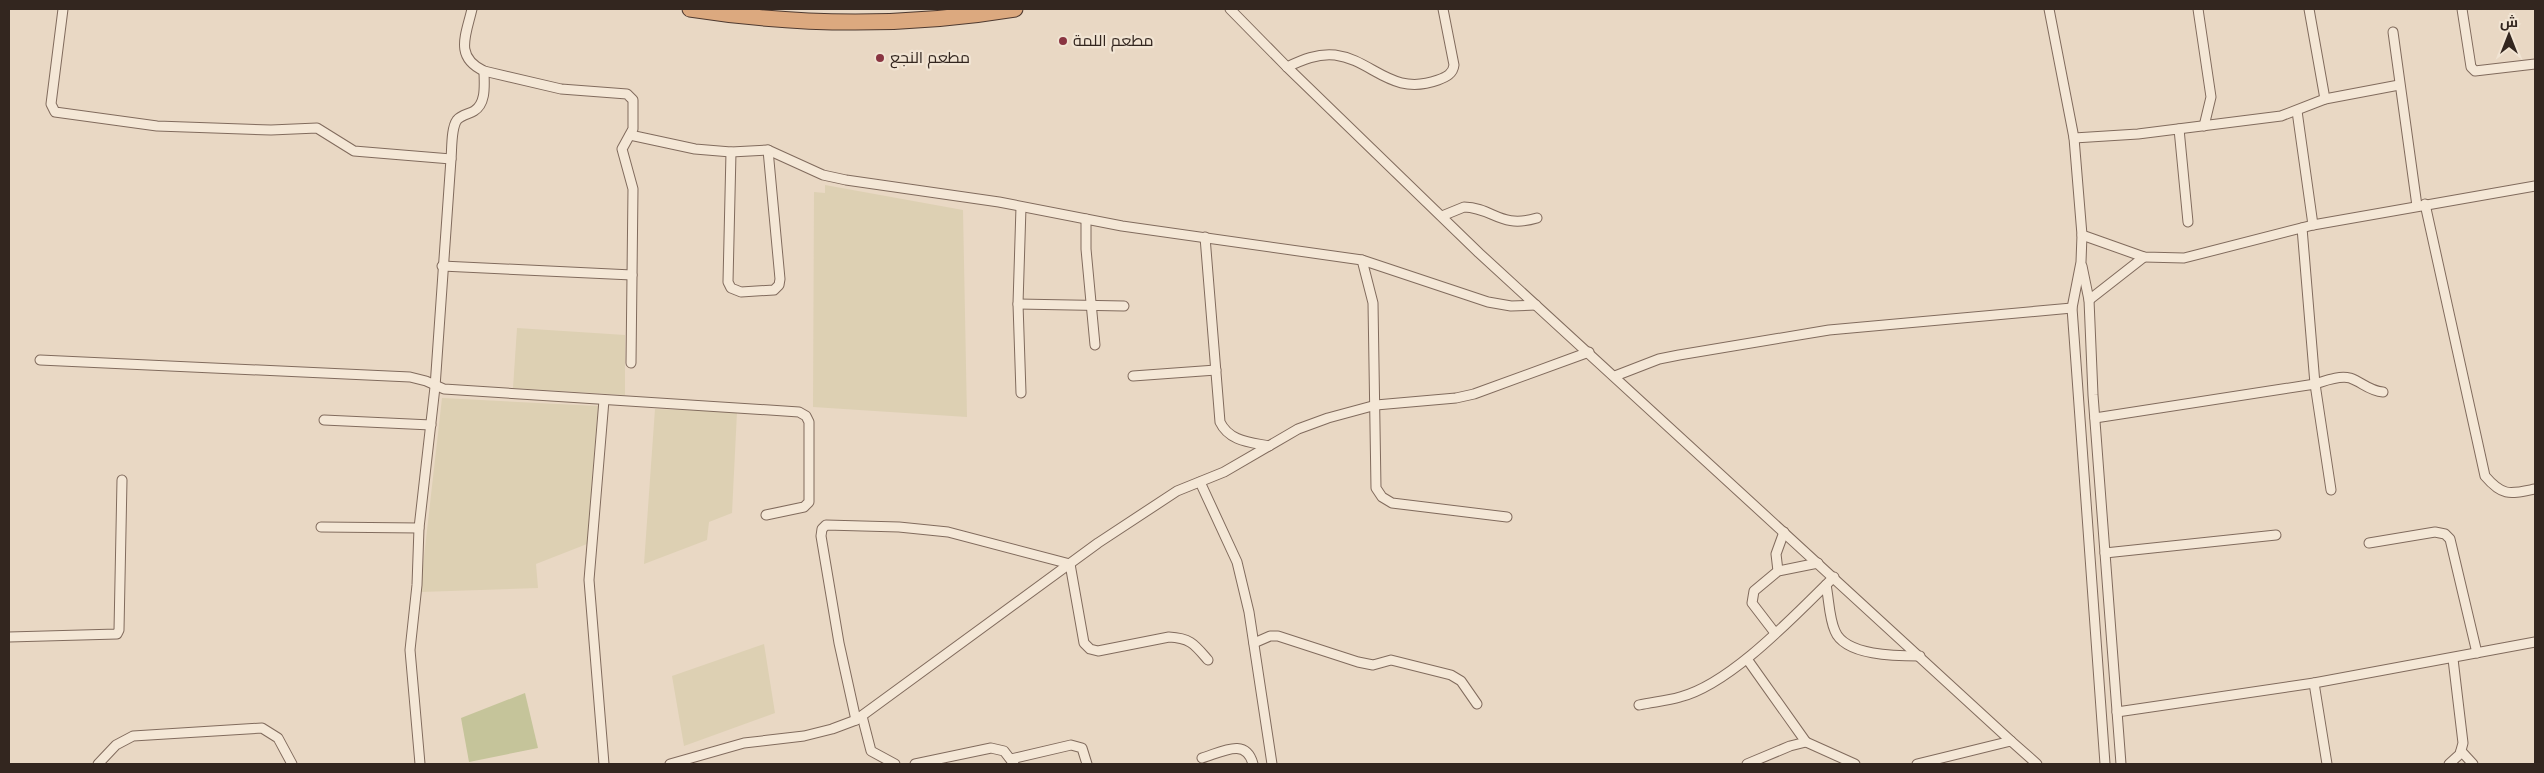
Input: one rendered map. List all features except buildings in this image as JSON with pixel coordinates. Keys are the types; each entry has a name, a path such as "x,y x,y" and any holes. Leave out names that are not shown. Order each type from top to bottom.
{"highway":[{"path":"690,9 832,23 933,20 1015,9"}],"street":[{"path":"63,9 51,104 55,112 157,126 271,130 317,128 354,151 451,159"},
{"path":"472,9 465,40 465,54 467,60 484,71 561,89 627,94 634,100 634,120 630,135 622,149 633,189 631,362"},
{"path":"1230,9 1286,67 1536,305 2037,764"},
{"path":"1286,67 1306,59 1335,55 1354,61 1388,80 1426,83 1438,80 1448,76 1453,71 1454,65 1443,9"},
{"path":"2050,9 2074,138 2082,235 2081,262 2072,308 2105,764"},
{"path":"2198,9 2211,97 2204,126"},
{"path":"2310,9 2325,99"},
{"path":"2462,9 2471,67 2474,71 2535,64"},
{"path":"2393,32 2399,85 2421,205 2485,476 2496,490 2510,494 2535,489"},
{"path":"420,764 410,650 417,584 419,528 435,387 451,159 456,120 476,110 483,98 484,71"},
{"path":"2074,138 2179,129 2281,116 2325,99 2399,85"},
{"path":"2297,111 2313,225"},
{"path":"2179,129 2188,222"},
{"path":"630,135 695,149 731,152 768,150 822,176 1021,207 1086,220 1362,260 1488,302 1511,306 1536,305"},
{"path":"731,152 728,282 731,288 741,292 774,290 779,285 768,150"},
{"path":"2082,235 2144,257 2184,258 2313,225 2535,186"},
{"path":"1021,207 1018,304 1021,392"},
{"path":"1442,216 1464,207 1506,221 1525,222 1537,218"},
{"path":"1086,220 1086,249 1095,345"},
{"path":"2302,228 2315,384 2331,490"},
{"path":"1205,237 1220,422 1224,432 1235,439 1269,446"},
{"path":"2089,300 2144,257"},
{"path":"1362,260 1373,303 1376,488 1382,497 1392,503 1507,517"},
{"path":"2081,262 2089,300 2095,418 2122,764"},
{"path":"442,266 632,276"},
{"path":"1018,304 1091,307 1124,306"},
{"path":"1615,376 1659,359 1829,330 2072,308"},
{"path":"670,764 744,743 804,736 832,729 859,718 1161,500 1224,472 1298,429 1376,405 1456,398 1474,394 1588,352"},
{"path":"40,360 410,377 426,381 435,387 444,389 791,410 806,416 809,422 809,502 804,507 766,516"},
{"path":"1133,376 1216,370"},
{"path":"2095,418 2315,384 2337,378 2348,378 2372,391 2383,392"},
{"path":"604,400 589,580 604,764"},
{"path":"324,420 431,425"},
{"path":"9,637 117,634 119,630 122,480"},
{"path":"1200,482 1237,562 1254,643 1272,764"},
{"path":"895,764 884,760 872,751 859,718 839,643 821,536 822,529 826,525 899,527 948,532 1070,564"},
{"path":"320,527 419,528"},
{"path":"1778,571 1776,554 1784,532"},
{"path":"2368,543 2435,532 2445,534 2450,539 2477,653"},
{"path":"2105,553 2276,535"},
{"path":"1775,633 1752,603 1754,591 1778,571 1818,563"},
{"path":"1070,564 1084,642 1090,649 1098,651 1169,637 1181,638 1191,641 1208,660"},
{"path":"1639,704 1682,697 1706,686 1746,659 1834,578"},
{"path":"1826,585 1834,631 1840,640 1852,646 1885,655 1920,656"},
{"path":"1254,643 1270,636 1278,636 1320,652 1364,663 1373,665 1391,660 1451,675 1461,681 1477,704"},
{"path":"2117,712 2314,683 2453,659 2535,642"},
{"path":"1746,659 1806,742 1856,764"},
{"path":"2450,764 2461,750 2462,721 2453,659"},
{"path":"2314,683 2328,764"},
{"path":"98,764 116,745 133,736 262,728 278,738 292,764"},
{"path":"1918,764 2011,741"},
{"path":"1748,764 1790,746 1806,742"},
{"path":"915,764 991,748 1004,751 1012,762 1071,745 1082,748 1087,764"},
{"path":"1202,758 1236,748 1244,748 1249,752 1254,764"},
{"path":"2461,750 2473,764"}],"shaded area":[{"path":"825,185 963,210 967,417 813,407 814,192 825,193"},
{"path":"517,328 625,335 625,395 513,388"},
{"path":"442,398 598,406 587,544 536,564 538,588 420,592"},
{"path":"655,409 737,412 732,513 709,522 707,540 644,564"},
{"path":"764,644 775,713 684,746 672,676"}],"green space":[{"path":"525,693 538,748 469,762 461,718"}],"place":[{"name":"مطعم اللمة","path":"1063,41"},
{"name":"مطعم النجع","path":"880,58"}]}
